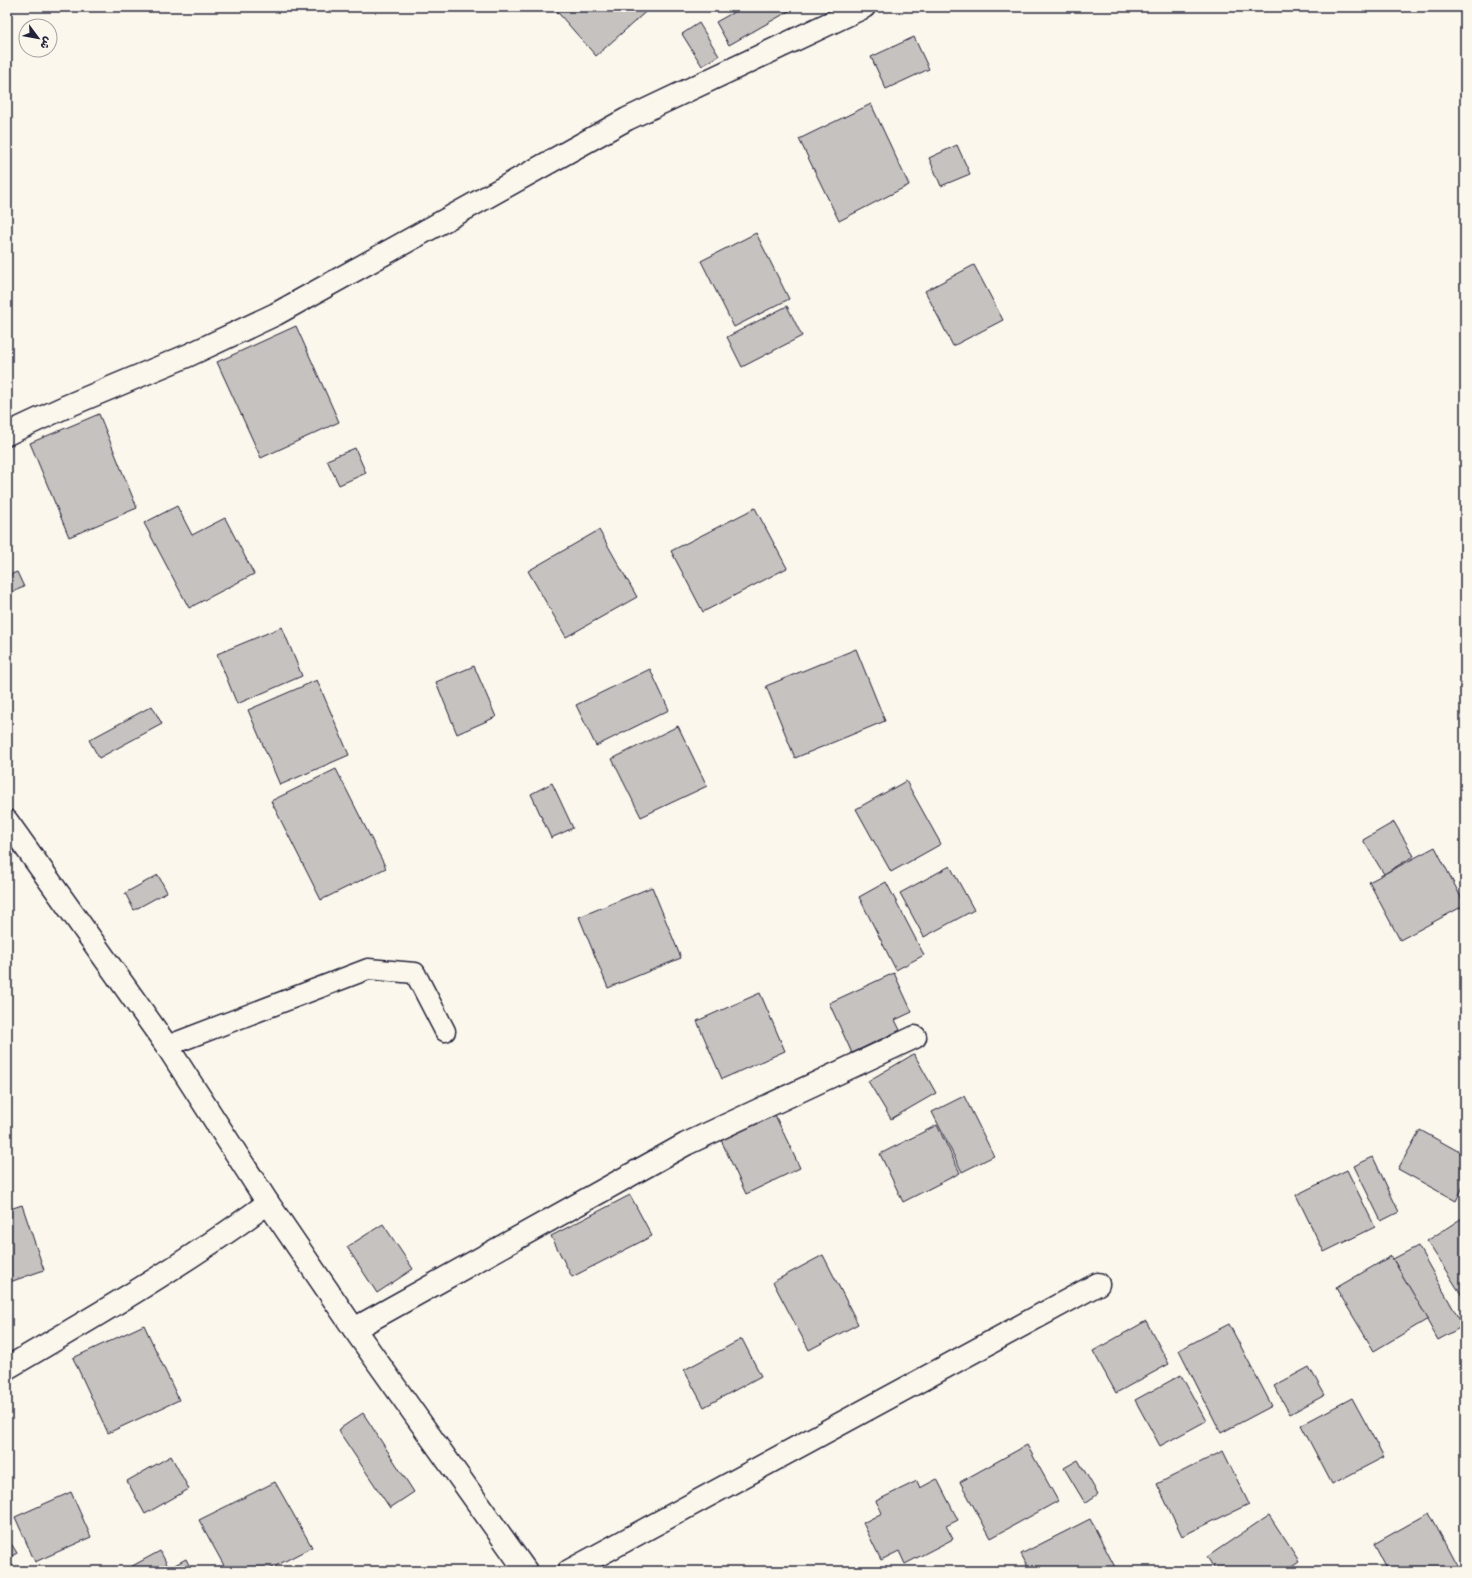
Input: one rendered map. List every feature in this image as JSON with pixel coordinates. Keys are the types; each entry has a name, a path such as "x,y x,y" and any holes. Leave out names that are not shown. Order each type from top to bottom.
{"street":[{"path":"7,434 65,407 195,352 276,314 627,119 826,15 864,7"},
{"path":"7,821 167,1046 268,1203 354,1329 526,1571"},
{"path":"354,1329 686,1144 915,1037"},
{"path":"7,1368 163,1275 220,1239 268,1203"},
{"path":"569,1571 1098,1284"}],"lane":[{"path":"167,1046 368,969 415,973 445,1031"}],"building":[{"path":"553,7 651,7 596,56"},
{"path":"743,7 789,7 791,10 729,45 716,22"},
{"path":"699,23 719,56 702,66 682,34"},
{"path":"914,37 929,69 886,89 871,57"},
{"path":"871,104 909,185 839,221 799,139"},
{"path":"957,145 970,174 941,186 929,158"},
{"path":"756,233 789,299 734,327 701,261"},
{"path":"974,265 1003,320 953,346 925,291"},
{"path":"787,306 802,336 742,367 727,337"},
{"path":"296,326 339,422 261,458 217,362"},
{"path":"99,414 137,508 69,537 30,443"},
{"path":"355,448 366,473 339,485 327,460"},
{"path":"177,506 192,535 225,518 254,574 189,608 144,523"},
{"path":"755,508 787,568 703,612 671,551"},
{"path":"599,530 637,597 566,637 528,571"},
{"path":"17,572 24,587 7,594 7,576"},
{"path":"282,627 302,676 237,704 217,654"},
{"path":"856,649 885,721 795,758 766,686"},
{"path":"474,666 496,717 457,734 436,682"},
{"path":"650,669 669,710 596,746 576,705"},
{"path":"317,680 349,755 280,785 248,710"},
{"path":"152,706 162,724 99,758 89,740"},
{"path":"678,726 707,786 641,817 612,759"},
{"path":"336,769 386,868 321,900 271,801"},
{"path":"906,781 941,844 891,872 856,809"},
{"path":"552,783 573,828 551,838 531,794"},
{"path":"1394,822 1414,856 1384,874 1363,840"},
{"path":"1435,847 1465,905 1400,940 1369,882"},
{"path":"950,866 974,910 924,937 900,893"},
{"path":"158,875 167,892 134,910 125,893"},
{"path":"886,882 924,955 896,970 859,897"},
{"path":"652,887 681,958 608,988 579,917"},
{"path":"894,973 912,1012 895,1020 900,1030 852,1053 829,1003"},
{"path":"760,993 785,1051 722,1079 697,1021"},
{"path":"914,1054 936,1093 891,1119 868,1081"},
{"path":"964,1096 994,1156 962,1172 932,1112"},
{"path":"775,1115 800,1168 746,1194 721,1140"},
{"path":"937,1125 960,1173 903,1202 880,1154"},
{"path":"1420,1130 1465,1155 1465,1183 1456,1201 1398,1169"},
{"path":"1373,1157 1399,1212 1381,1221 1354,1166"},
{"path":"1347,1170 1375,1227 1324,1252 1296,1195"},
{"path":"630,1195 652,1236 572,1277 551,1236"},
{"path":"22,1205 44,1270 7,1283 7,1210"},
{"path":"1465,1216 1465,1298 1464,1299 1427,1241"},
{"path":"383,1224 413,1269 377,1293 347,1247"},
{"path":"1418,1246 1463,1326 1438,1340 1393,1259"},
{"path":"823,1255 858,1324 809,1350 773,1282"},
{"path":"1391,1256 1428,1319 1374,1351 1336,1288"},
{"path":"1146,1321 1169,1364 1116,1393 1093,1351"},
{"path":"1229,1324 1272,1406 1221,1433 1179,1350"},
{"path":"144,1325 179,1400 108,1433 73,1358"},
{"path":"742,1339 761,1376 704,1407 684,1370"},
{"path":"1309,1367 1325,1395 1290,1414 1274,1386"},
{"path":"1181,1375 1206,1421 1160,1446 1135,1400"},
{"path":"1352,1398 1384,1457 1332,1484 1301,1425"},
{"path":"363,1413 414,1492 390,1508 338,1430"},
{"path":"1027,1445 1058,1501 991,1538 960,1482"},
{"path":"1223,1451 1249,1504 1182,1536 1157,1484"},
{"path":"171,1456 189,1489 145,1514 127,1481"},
{"path":"1078,1460 1098,1494 1085,1503 1064,1468"},
{"path":"937,1479 958,1520 946,1526 953,1539 905,1564 899,1551 881,1560 863,1523 882,1513 876,1501 917,1481 920,1488"},
{"path":"275,1482 312,1547 266,1571 227,1571 199,1520"},
{"path":"71,1492 91,1537 35,1562 15,1517"},
{"path":"1429,1513 1460,1571 1388,1571 1374,1544"},
{"path":"1269,1515 1299,1561 1284,1571 1216,1571 1207,1557"},
{"path":"1090,1519 1117,1571 1030,1571 1021,1554"},
{"path":"7,1537 17,1553 7,1559"},
{"path":"160,1551 169,1568 186,1559 192,1571 123,1571"}]}
